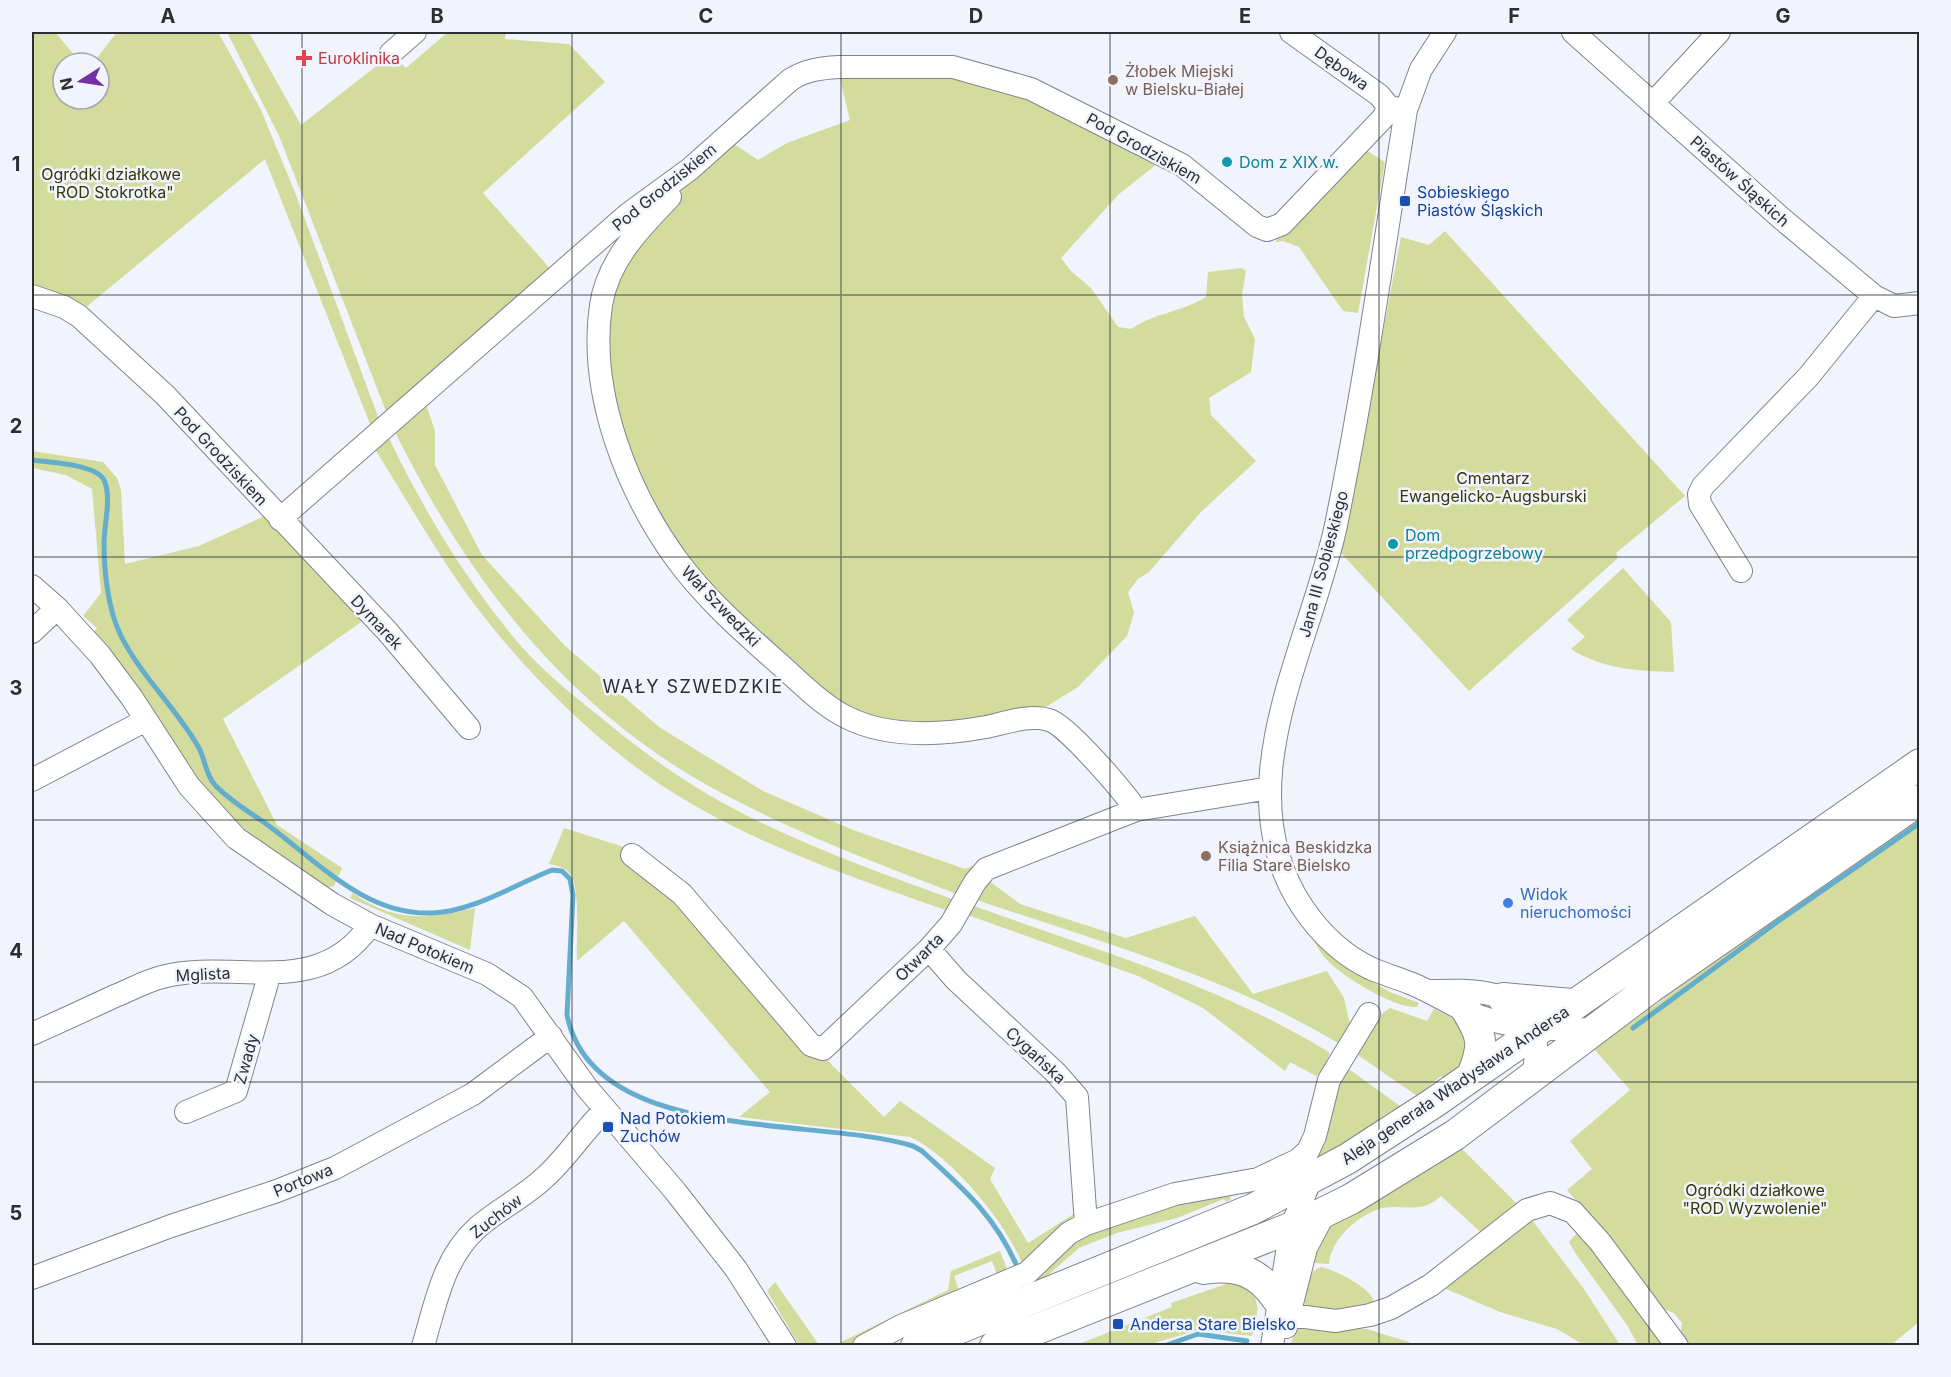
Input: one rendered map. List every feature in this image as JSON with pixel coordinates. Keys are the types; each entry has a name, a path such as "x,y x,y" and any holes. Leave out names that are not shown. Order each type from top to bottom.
{"main road":[{"name":"Aleja generała Władysława Andersa","path":"916,1346 1253,1209 1310,1180 1389,1132 1920,764"},
{"name":"Aleja generała Władysława Andersa","path":"995,1346 1291,1228 1352,1199 1455,1135 1650,988 1920,800"},
{"path":"1503,998 1572,1004"},
{"path":"1467,1011 1479,1030 1482,1043 1481,1055 1473,1074"},
{"path":"1177,1273 1221,1267 1243,1269 1264,1281 1283,1307"}],"street":[{"path":"390,53 415,32"},
{"name":"Dębowa","path":"1291,32 1396,108"},
{"name":"Jana III Sobieskiego","path":"1445,32 1396,108 1335,529 1282,710 1270,788 1275,844 1288,883 1310,918 1324,935 1370,968 1431,992 1467,1011 1534,1030 1596,1029"},
{"name":"Piastów Śląskich","path":"1573,32 1781,218 1874,296 1894,306 1920,303"},
{"path":"1653,103 1719,32"},
{"name":"Pod Grodziskiem","path":"32,296 64,307 79,316 119,351 280,519 627,215 690,169 790,80 804,73 820,68 839,67 953,67 1031,89 1182,165 1257,226 1267,230 1282,224 1383,118 1396,108"},
{"name":"Wał Szwedzki","path":"690,169 680,187 647,220 618,259 602,304 601,358 609,414 627,471 659,534 701,590 751,639 840,714 869,726 906,732 949,731 1032,718 1048,720 1068,733 1136,810"},
{"path":"1741,571 1700,504 1699,494 1703,486 1808,377 1874,296"},
{"name":"Dymarek","path":"280,519 387,631 469,728"},
{"name":"Nad Potokiem","path":"32,586 57,608 117,676 189,786 228,830 305,887 370,925 499,980 522,998 605,1110 675,1191 730,1261 783,1345"},
{"path":"32,632 57,608"},
{"path":"32,780 146,720"},
{"name":"Otwarta","path":"632,855 682,894 817,1048 829,1046 928,949 951,924 975,882 986,869 1136,810 1270,788"},
{"name":"Mglista","path":"32,1034 164,976 243,972 267,975 299,971 346,952 370,925"},
{"name":"Cygańska","path":"928,949 956,980 1056,1073 1077,1097 1086,1224"},
{"name":"Zwady","path":"186,1112 236,1091 267,983 267,975"},
{"name":"Jana III Sobieskiego","path":"1431,992 1464,990 1503,998 1514,1003 1526,1016 1534,1030"},
{"path":"864,1346 901,1326 1027,1273 1069,1233 1086,1224 1175,1194 1258,1179 1298,1160 1308,1151 1315,1136 1329,1080 1369,1014"},
{"path":"1534,1030 1534,1077"},
{"name":"Portowa","path":"32,1278 171,1226 277,1191 335,1168 473,1094 551,1036"},
{"name":"Zuchów","path":"423,1346 445,1272 461,1245 490,1218 543,1180 580,1135 605,1110"},
{"path":"1280,1346 1291,1228 1310,1180"},
{"path":"1283,1307 1336,1321 1370,1316 1391,1308 1431,1285 1538,1204 1550,1203 1573,1212 1600,1242 1677,1346"},
{"path":"1253,1209 1274,1217 1291,1228 1298,1244 1300,1267"},
{"path":"1272,1346 1283,1307 1313,1231 1326,1212"}],"green space":[{"name":"Ogródki działkowe \"ROD Stokrotka\"","path":"32,32 55,32 71,51 51,51 51,111 111,111 111,51 102,51 117,32 218,32 261,110 296,195 380,422 372,429 265,159 85,308 32,291"},
{"path":"227,32 249,32 301,125 384,60 388,66 396,58 406,68 448,32 506,32 505,39 569,44 605,82 483,193 555,274 387,414 280,138"},
{"path":"838,71 971,74 1162,160 1119,194 1061,258 1071,271 1091,288 1118,327 1131,329 1149,319 1206,297 1208,272 1242,268 1246,271 1242,294 1244,317 1255,339 1251,372 1209,398 1211,415 1256,461 1201,512 1149,572 1138,579 1128,592 1134,613 1127,636 1078,687 1044,708 933,729 852,715 710,593 646,502 608,384 607,303 651,220 728,140 758,160 787,143 850,120"},
{"path":"1361,147 1385,162 1358,313 1343,311 1299,247 1283,241 1276,242 1277,236"},
{"name":"Cmentarz Ewangelicko-Augsburski","path":"1445,231 1685,496 1616,553 1618,558 1469,691 1341,553 1401,237 1429,245"},
{"path":"426,404 435,431 435,465 482,555 565,646 659,727 763,791 853,830 965,869 984,862 962,896 806,834 716,790 662,757 612,720 567,679 525,634 487,586 421,482 392,426"},
{"path":"386,432 428,513 478,590 524,650 566,689 652,758 709,795 801,841 960,902 954,913 819,864 753,836 690,803 634,766 606,743 579,720 529,670 469,597 371,443"},
{"path":"32,451 103,462 117,478 121,490 125,564 199,546 269,514 367,618 223,719 277,825 342,868 334,886 326,888 273,851 224,811 190,771 139,689 93,633 97,628 83,616 101,593 92,489 66,475 32,468"},
{"path":"1623,568 1671,622 1674,672 1621,668 1595,661 1571,649 1585,637 1567,620"},
{"name":"Ogródki działkowe \"ROD Wyzwolenie\"","path":"1919,815 1919,1322 1891,1345 1684,1345 1680,1335 1682,1323 1674,1313 1660,1308 1603,1232 1567,1190 1592,1169 1570,1141 1630,1090 1594,1049"},
{"path":"564,828 630,849 680,898 825,1058 884,1117 900,1101 995,1168 990,1179 1028,1243 1080,1210 1080,1215 1032,1260 999,1279 992,1261 954,1276 960,1293 850,1345 835,1345 948,1290 951,1271 1000,1251 1007,1269 1022,1263 1003,1229 975,1191 942,1159 910,1137 739,1117 770,1092 624,921 577,961 576,891 570,874 566,870 549,864"},
{"path":"984,877 1020,904 1126,938 1195,916 1253,994 1327,971 1344,998 1350,1024 1338,1043 1295,1019 1205,979 1159,961 971,898"},
{"path":"353,893 383,910 412,916 442,915 475,908 470,950 350,898"},
{"path":"968,904 1153,969 1244,1007 1330,1053 1323,1069 1316,1076 1290,1062 1285,1071 1203,1008 1138,976 962,913"},
{"path":"1307,928 1344,965 1390,992 1419,1003 1417,1007 1384,998 1337,969 1317,947"},
{"path":"1390,1008 1427,1021 1434,1009 1467,1025 1464,1063 1445,1080 1441,1076 1417,1096 1358,1055 1380,1015"},
{"path":"1346,1067 1400,1106 1380,1118 1380,1126 1276,1182"},
{"path":"1459,1146 1522,1209 1485,1236 1441,1196 1425,1206 1376,1210 1345,1231 1334,1247 1329,1264 1315,1263 1312,1258 1328,1226 1428,1163 1433,1168"},
{"path":"1227,1189 1231,1199 1226,1202 1224,1199 1177,1218 1117,1233 1079,1248 1048,1275 1016,1289 1075,1237"},
{"path":"1529,1216 1584,1289 1620,1345 1584,1345 1557,1329 1500,1312 1444,1288"},
{"path":"1578,1232 1585,1234 1666,1345 1638,1345 1627,1325 1569,1242"},
{"path":"1321,1267 1360,1286 1367,1291 1374,1302 1366,1310 1307,1310 1305,1295 1307,1285 1313,1271"},
{"path":"775,1282 819,1345 799,1345 767,1291"},
{"path":"1232,1282 1249,1291 1257,1302 1257,1317 1252,1336 1198,1330 1148,1345 1074,1346 1172,1307 1171,1303"},
{"path":"1303,1326 1367,1329 1418,1345 1290,1346 1295,1332"}],"waterway":[{"path":"32,460 82,467 92,470 104,480 108,503 104,543 105,566 110,603 117,626 129,651 199,748 212,781 228,797 344,884 386,906 409,912 433,913 464,908 552,870 562,871 570,879 573,895 567,1015 585,1057 619,1086 663,1106 714,1118 872,1137 913,1146 922,1151 975,1202 997,1230 1016,1264"},
{"path":"1633,1028 1777,922 1920,823"},
{"path":"1164,1346 1198,1334 1247,1341"}],"place":[{"name":"Euroklinika","path":"304,58"},
{"name":"Żłobek Miejski w Bielsku-Białej","path":"1113,80"},
{"name":"Dom z XIX w.","path":"1227,162"},
{"name":"Sobieskiego Piastów Śląskich","path":"1405,201"},
{"name":"Dom przedpogrzebowy","path":"1393,544"},
{"name":"Książnica Beskidzka Filia Stare Bielsko","path":"1206,856"},
{"name":"Widok nieruchomości","path":"1508,903"},
{"name":"Nad Potokiem Zuchów","path":"608,1127"},
{"name":"Andersa Stare Bielsko","path":"1118,1324"}],"district":[{"name":"WAŁY SZWEDZKIE","path":"693,686"}]}
